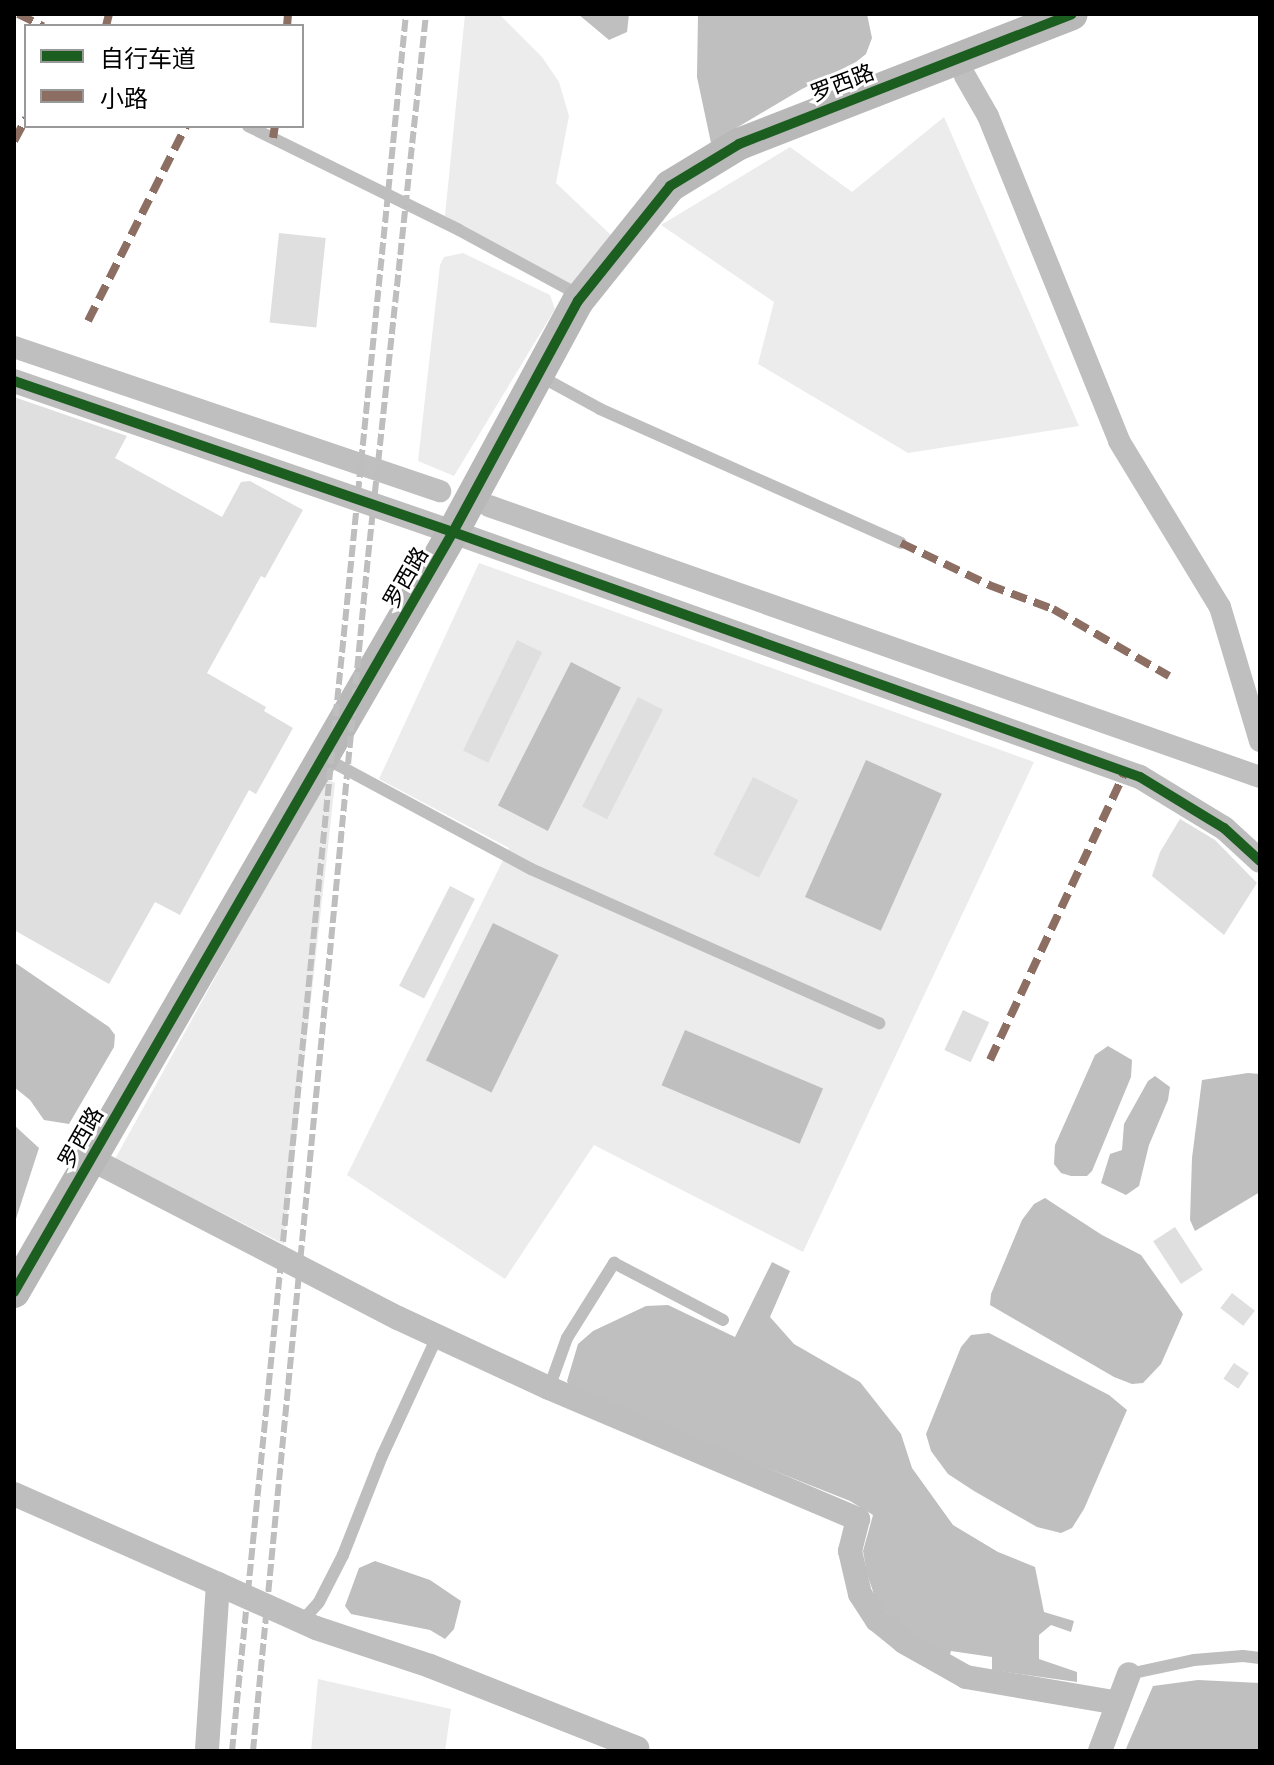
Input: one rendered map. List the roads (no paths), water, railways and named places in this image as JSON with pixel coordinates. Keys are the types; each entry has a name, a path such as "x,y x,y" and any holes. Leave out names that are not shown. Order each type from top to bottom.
{"street":[{"name":"罗西路","path":"14,1292 453,532 582,296 670,186 739,144 1072,14"},
{"path":"14,381 453,532 1140,777 1224,828 1260,861"},
{"path":"91,1159 437,1337 858,1519 850,1551 860,1594 877,1620 904,1642 966,1677 1118,1703"},
{"path":"14,1494 302,1621 430,1666 640,1750"},
{"path":"207,1751 218,1584"},
{"path":"1100,1751 1129,1674"}],"lane":[{"path":"252,128 459,230 582,296"},
{"path":"538,375 600,409 901,543"},
{"path":"323,757 531,869 879,1023"},
{"path":"549,1388 567,1338 614,1263 723,1320"},
{"path":"302,1621 319,1602 343,1555 382,1456 437,1337"},
{"path":"1129,1674 1194,1660 1243,1656 1260,1658"}],"waterway":[{"path":"965,76 988,116 1119,441 1220,607 1260,741"},
{"path":"14,347 440,491"},
{"path":"489,506 1260,777"}],"railway":[{"path":"232,1751 406,14"},
{"path":"253,1751 368,557 426,14"}]}
